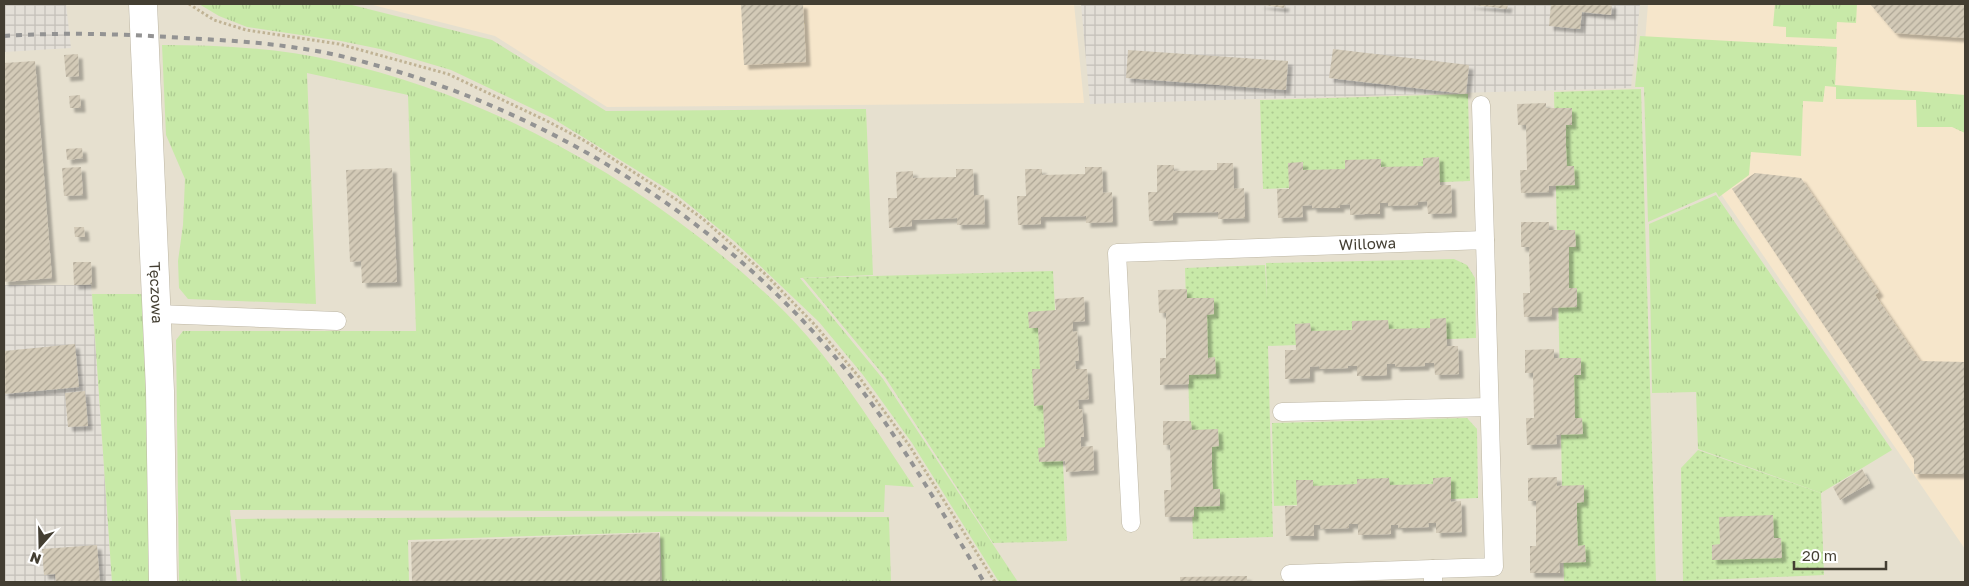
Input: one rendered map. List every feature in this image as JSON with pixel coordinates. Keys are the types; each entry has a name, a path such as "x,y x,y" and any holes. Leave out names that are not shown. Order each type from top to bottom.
{"street":[{"name":"Tęczowa","path":"143,4 160,391 163,582"}],"lane":[{"path":"1290,574 1433,576 1494,568 1481,105"},
{"name":"Willowa","path":"1131,522 1117,253 1485,240"},
{"path":"157,314 337,321"},
{"path":"1282,412 1489,407"}],"path":[{"path":"189,4 214,20 246,30 339,44 448,74 548,121 584,141 674,198 710,225 764,273 815,325 853,370 909,445 995,582"}],"shaded area":[{"path":"4,4 1965,4 1965,582 4,582"},
{"path":"4,4 66,4 71,48 4,52"},
{"path":"369,4 1074,4 1084,103 607,107 495,36"},
{"path":"1081,4 1640,4 1631,88 1090,104"},
{"path":"1648,4 1965,4 1965,549 1642,79"},
{"path":"4,285 91,285 112,582 4,582"}],"green space":[{"path":"199,4 348,4 492,40 606,111 866,109 873,275 800,278 883,379 1018,582 999,582 912,443 863,375 819,322 734,241 677,195 552,118 451,70 380,49 341,41 247,27 219,16"},
{"path":"1775,4 1857,4 1856,23 1837,22 1836,39 1786,37 1786,27 1773,26"},
{"path":"1640,36 1837,47 1835,85 1965,95 1965,133 1952,127 1917,127 1916,100 1836,99 1836,87 1825,86 1823,102 1803,101 1801,156 1751,152 1749,175 1719,197 1716,192 1648,222 1644,87 1635,87"},
{"path":"162,45 271,50 335,61 384,74 480,108 527,129 572,153 616,179 659,208 700,238 770,297 808,337 837,373 914,487 885,485 884,512 230,510 237,582 179,582 176,340 183,331 416,331 408,95 307,73 316,304 188,299 179,288 178,261 183,225 185,179 166,135"},
{"path":"1641,89 1656,582 1564,582 1554,92"},
{"path":"1468,94 1470,181 1263,189 1260,100"},
{"path":"1716,195 1892,450 1821,493 1698,449 1696,392 1652,393 1649,224"},
{"path":"1454,259 1467,265 1475,278 1476,338 1268,346 1273,537 1193,539 1185,268 1265,265 1267,299 1266,263"},
{"path":"1053,271 1067,541 993,543 885,377 803,278"},
{"path":"92,294 147,294 149,582 112,582"},
{"path":"1467,418 1477,429 1478,498 1274,506 1272,423"},
{"path":"1698,450 1821,493 1824,575 1683,581 1681,468"},
{"path":"675,516 889,517 891,582 662,582 660,532 408,540 409,582 241,582 235,519"}],"building":[{"path":"741,4 803,4 806,62 744,65"},
{"path":"1258,4 1285,4 1284,8"},
{"path":"1466,4 1508,4 1507,9"},
{"path":"1551,4 1612,4 1611,15 1582,12 1580,29 1549,26"},
{"path":"1870,4 1965,4 1965,38 1895,33"},
{"path":"1333,49 1469,65 1466,94 1329,78"},
{"path":"1128,50 1288,61 1286,90 1126,78"},
{"path":"78,54 79,76 66,77 64,55"},
{"path":"35,61 52,278 4,282 4,63"},
{"path":"80,95 81,108 70,108 69,96"},
{"path":"1546,103 1546,108 1572,108 1572,125 1566,125 1566,147 1567,166 1574,166 1575,185 1549,186 1549,192 1521,193 1520,170 1527,170 1526,125 1518,125 1517,104"},
{"path":"82,148 83,158 67,160 66,149"},
{"path":"1439,157 1440,185 1451,185 1452,213 1428,214 1427,201 1418,202 1418,205 1388,206 1388,203 1380,203 1380,214 1350,215 1350,204 1340,205 1340,208 1312,208 1312,205 1302,206 1303,217 1278,218 1277,189 1289,189 1288,163 1303,162 1303,170 1345,169 1345,160 1381,159 1381,167 1423,166 1423,158"},
{"path":"1217,163 1233,163 1234,189 1244,188 1245,218 1218,219 1218,212 1173,213 1173,220 1149,221 1148,192 1157,192 1157,165 1174,165 1174,171 1217,170"},
{"path":"81,167 83,195 64,196 62,168"},
{"path":"1085,167 1102,167 1103,193 1112,192 1113,222 1086,223 1086,216 1041,217 1041,224 1018,225 1017,196 1026,196 1025,169 1042,169 1042,175 1085,174"},
{"path":"392,168 397,282 362,283 361,261 350,262 346,170"},
{"path":"956,169 973,169 974,195 984,195 985,224 957,225 957,218 912,220 912,226 889,228 888,198 897,198 896,172 913,171 913,178 956,177"},
{"path":"1755,173 1801,178 1879,292 1875,295 1920,361 1965,362 1965,474 1914,474 1914,459 1732,189"},
{"path":"1521,222 1549,222 1549,230 1575,230 1576,247 1569,247 1569,288 1577,288 1577,307 1552,308 1552,316 1524,317 1523,293 1530,293 1529,247 1521,247"},
{"path":"74,227 84,227 85,237 75,237"},
{"path":"73,262 91,262 92,284 74,285"},
{"path":"1187,289 1187,298 1214,298 1214,314 1207,315 1208,358 1215,357 1216,374 1189,375 1189,384 1160,385 1160,358 1166,358 1166,313 1159,313 1158,290"},
{"path":"1084,297 1085,321 1073,322 1073,332 1077,331 1079,361 1075,361 1076,369 1087,369 1089,399 1078,400 1079,409 1082,409 1084,437 1081,437 1081,447 1093,446 1094,470 1066,472 1065,461 1039,462 1038,448 1045,447 1043,405 1034,406 1032,369 1040,369 1038,328 1029,328 1028,312 1056,310 1055,299"},
{"path":"1446,318 1447,346 1458,346 1459,374 1435,375 1434,363 1425,363 1425,366 1395,367 1395,364 1387,364 1387,375 1357,376 1357,366 1319,369 1319,366 1310,367 1310,378 1285,379 1285,350 1296,350 1295,324 1310,323 1311,331 1352,330 1352,321 1388,320 1389,329 1430,328 1430,319"},
{"path":"75,344 79,387 4,394 4,351"},
{"path":"1554,349 1554,358 1581,358 1581,375 1574,375 1575,418 1582,418 1583,434 1556,435 1557,444 1527,445 1526,418 1534,418 1533,373 1525,373 1525,350"},
{"path":"85,391 88,426 68,427 65,393"},
{"path":"1163,421 1191,421 1192,430 1218,429 1219,446 1212,447 1212,470 1213,489 1220,489 1220,506 1194,507 1194,517 1165,517 1164,490 1171,490 1170,445 1163,445"},
{"path":"1862,469 1870,483 1840,500 1833,487"},
{"path":"1451,477 1451,502 1461,501 1462,532 1436,533 1436,523 1428,523 1429,527 1398,528 1398,525 1391,525 1391,534 1358,535 1358,524 1349,524 1349,528 1321,529 1320,525 1314,525 1314,536 1286,536 1285,506 1297,506 1296,480 1313,480 1313,486 1357,484 1357,479 1389,478 1390,485 1433,484 1433,478"},
{"path":"1557,477 1557,486 1584,485 1584,502 1577,503 1577,521 1578,546 1585,545 1586,562 1559,563 1560,573 1530,573 1530,546 1536,546 1536,501 1528,501 1528,478"},
{"path":"1773,515 1774,538 1781,538 1782,558 1712,560 1712,545 1720,544 1719,517"},
{"path":"659,533 660,582 412,582 411,542"},
{"path":"97,545 100,582 56,582 55,574 44,575 42,549"},
{"path":"1247,576 1247,582 1180,582 1180,577"}],"railway":[{"path":"4,36 72,34 227,40 326,53 409,75 473,98 535,126 596,158 654,194 709,235 761,280 810,328 872,404 922,479 984,582"}]}
